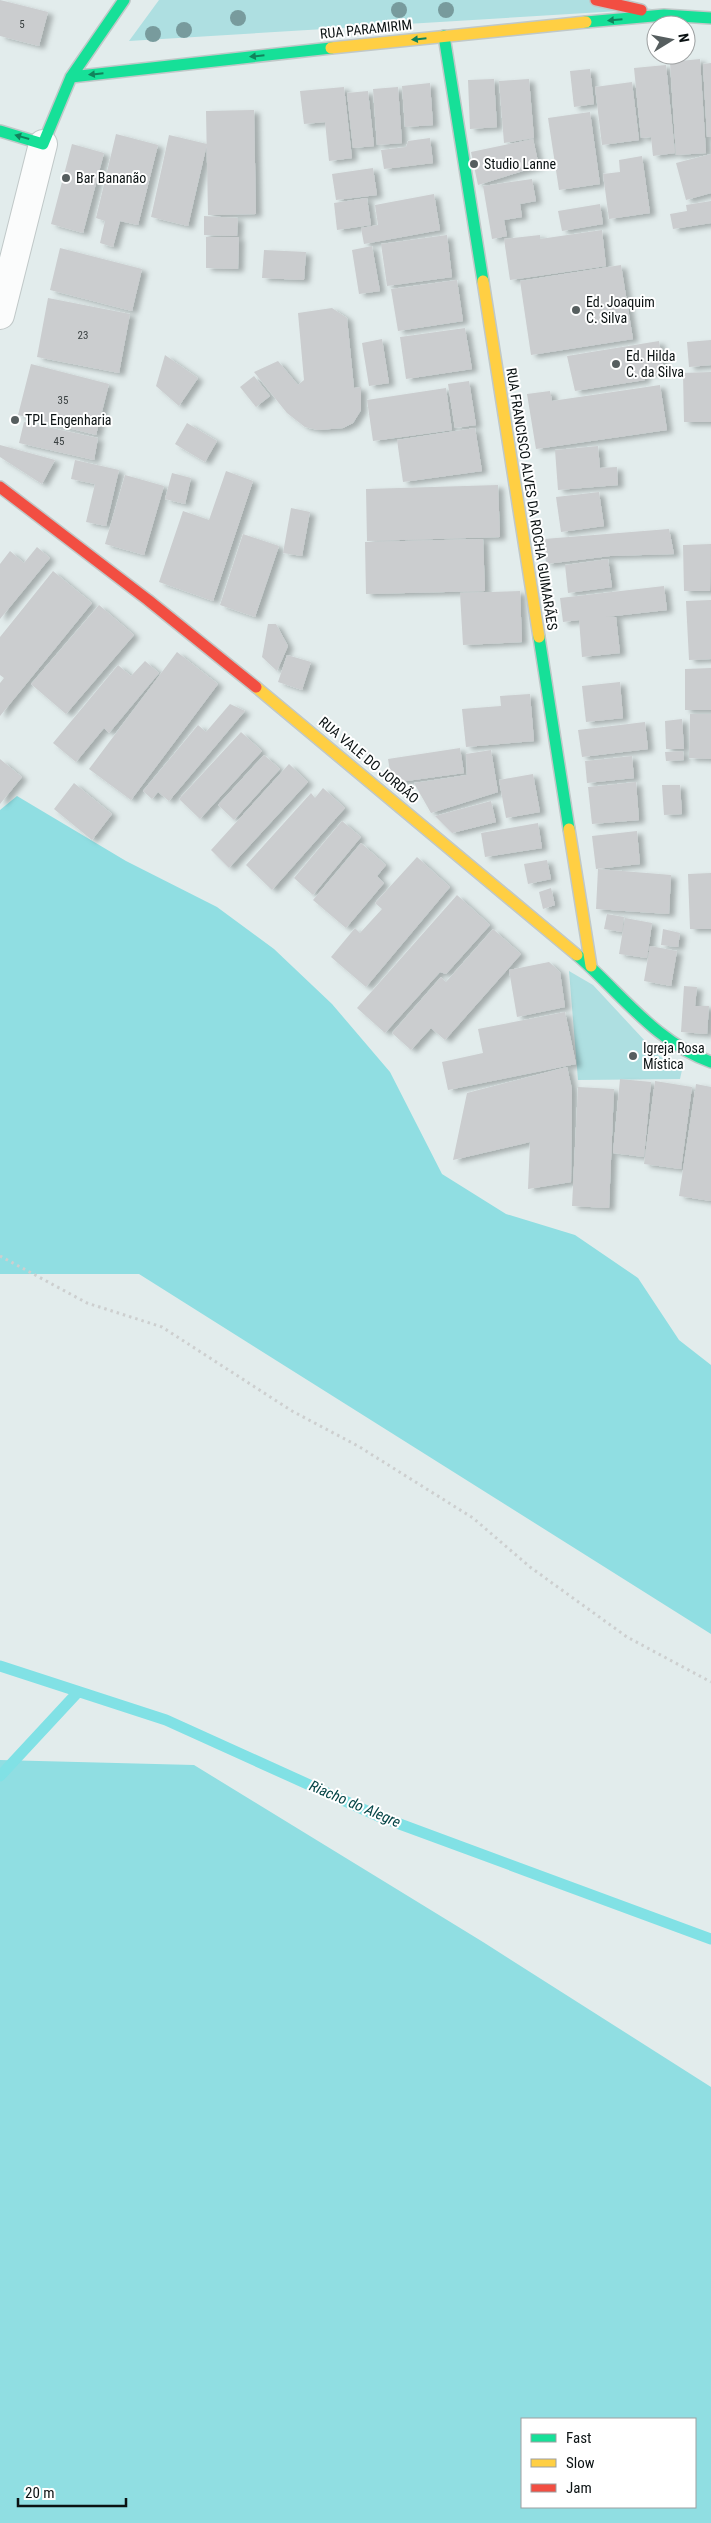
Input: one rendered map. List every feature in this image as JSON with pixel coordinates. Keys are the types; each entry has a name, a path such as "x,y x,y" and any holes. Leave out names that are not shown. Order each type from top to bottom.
{"street":[{"path":"0,315 43,144 71,77 124,0"},
{"name":"RUA PARAMIRIM","path":"596,0 664,15"},
{"name":"RUA PARAMIRIM","path":"71,77 444,36 646,17"},
{"name":"RUA PARAMIRIM","path":"696,17 711,18"},
{"name":"RUA FRANCISCO ALVES DA ROCHA GUIMARÃES","path":"444,36 591,966"},
{"path":"0,131 43,144"},
{"name":"RUA VALE DO JORDÃO","path":"0,487 120,578 343,757 591,966 669,1041 704,1061 711,1062"}],"path":[{"path":"0,1256 87,1303 162,1327 292,1411 358,1446 473,1518 530,1567 627,1637 711,1682"}],"shaded area":[{"path":"159,0 595,0 652,9 129,41"},
{"path":"17,796 126,861 217,907 274,949 332,1004 390,1072 442,1174 506,1214 575,1235 638,1278 679,1340 711,1365 711,1634 139,1274 0,1274 0,810"},
{"path":"569,971 593,985 659,1056 682,1070 680,1079 578,1080"},
{"path":"0,1760 194,1765 483,1942 711,2087 711,2523 0,2523"}],"building":[{"path":"0,0 48,12 39,46 0,36"},
{"path":"696,59 700,59 706,153 676,155 670,65 696,65"},
{"path":"711,63 711,137 707,137 703,64"},
{"path":"666,65 675,153 653,156 651,137 641,138 634,68"},
{"path":"590,69 594,104 574,107 570,71"},
{"path":"494,79 497,127 470,129 468,80"},
{"path":"529,79 534,138 504,143 499,81"},
{"path":"632,82 639,140 602,145 595,87"},
{"path":"430,83 433,125 405,127 402,86"},
{"path":"344,87 352,158 329,161 325,122 304,124 300,91"},
{"path":"398,87 402,143 377,145 373,89"},
{"path":"368,91 374,146 353,148 347,93"},
{"path":"254,110 256,214 208,215 206,111"},
{"path":"590,112 600,184 559,190 548,118"},
{"path":"116,134 158,145 138,225 120,221 113,247 100,243 105,221 96,218"},
{"path":"169,135 207,144 188,226 151,217"},
{"path":"430,138 433,163 384,169 381,150 406,147 408,141"},
{"path":"533,139 539,166 478,185 471,152"},
{"path":"72,144 104,153 83,233 51,224"},
{"path":"711,154 711,193 686,200 676,163"},
{"path":"642,156 650,213 609,219 603,174 620,172 619,160"},
{"path":"373,168 377,195 336,200 332,174"},
{"path":"532,179 536,201 520,204 522,217 504,220 507,236 492,239 483,186"},
{"path":"434,194 440,230 364,244 361,228 378,225 375,205"},
{"path":"367,198 371,225 337,230 334,203"},
{"path":"711,201 711,223 673,229 670,214 687,211 686,205"},
{"path":"600,204 603,224 562,231 558,211"},
{"path":"204,216 238,218 237,236 204,235"},
{"path":"602,230 606,266 510,280 504,239 540,235 540,239"},
{"path":"447,235 452,277 387,286 381,244"},
{"path":"206,237 239,237 238,269 206,268"},
{"path":"372,246 380,291 359,294 352,250"},
{"path":"60,248 142,269 132,311 50,290"},
{"path":"264,250 306,252 304,280 262,278"},
{"name":"Ed. Joaquim C. Silva","path":"621,265 633,339 531,355 520,281"},
{"path":"457,280 463,321 398,331 391,289"},
{"path":"48,298 130,314 119,373 37,357"},
{"path":"332,308 347,318 354,388 361,387 361,410 353,423 343,428 318,430 305,427 287,413 254,372 278,361 298,385 304,380 298,313"},
{"path":"465,328 472,369 406,379 400,337"},
{"path":"382,339 389,383 369,386 362,343"},
{"path":"711,340 711,365 689,367 687,342"},
{"name":"Ed. Hilda C. da Silva","path":"659,341 664,371 644,374 645,380 575,391 567,356"},
{"path":"165,355 198,378 179,406 156,386"},
{"path":"31,364 109,384 96,435 18,415"},
{"path":"711,372 711,422 684,422 683,373"},
{"path":"254,376 270,396 256,407 240,387"},
{"path":"469,381 476,425 455,428 448,384"},
{"path":"660,385 667,430 536,449 527,394 550,391 552,401"},
{"path":"446,388 452,430 373,441 367,400"},
{"path":"24,422 98,438 94,460 19,443"},
{"path":"187,423 217,441 205,462 175,444"},
{"path":"475,428 482,471 403,482 397,440"},
{"path":"0,445 55,460 42,484 0,457"},
{"path":"598,446 600,468 617,467 618,485 558,490 555,450"},
{"path":"75,460 119,470 106,526 86,522 95,484 71,479"},
{"path":"226,471 253,481 213,601 159,582 183,511 209,520"},
{"path":"172,473 191,478 185,504 165,499"},
{"path":"125,475 164,486 144,555 105,544"},
{"path":"498,485 500,537 367,541 366,489"},
{"path":"599,492 604,526 561,532 556,497"},
{"path":"291,508 310,512 302,556 283,553"},
{"path":"669,529 674,554 610,556 546,564 544,539"},
{"path":"243,534 279,546 255,617 220,605"},
{"path":"483,539 485,591 366,594 365,542"},
{"path":"711,544 710,591 684,591 683,545"},
{"path":"37,547 50,558 0,619 0,564 10,551 24,563"},
{"path":"608,559 612,587 568,593 565,565"},
{"path":"53,571 92,603 0,716 0,683 4,678 0,675 0,637"},
{"path":"664,586 667,610 606,617 616,617 620,653 582,657 579,620 563,622 560,598"},
{"path":"520,591 522,642 463,645 460,593"},
{"path":"711,600 711,659 689,660 686,601"},
{"path":"99,605 134,635 66,714 31,684"},
{"path":"268,624 276,624 288,646 277,671 262,657"},
{"path":"177,652 218,684 131,800 89,769"},
{"path":"287,655 311,662 302,690 278,682"},
{"path":"145,661 159,673 109,733 104,728 76,762 53,743 118,665 131,676"},
{"path":"711,668 711,710 685,710 685,669"},
{"path":"620,682 623,718 586,722 582,686"},
{"path":"530,694 534,741 466,747 462,709 501,706 500,696"},
{"path":"230,704 245,711 169,801 158,792 152,799 143,791 198,725 206,732"},
{"path":"690,714 711,714 711,759 689,758"},
{"path":"682,719 684,749 666,749 665,721"},
{"path":"645,722 648,749 582,757 578,730"},
{"path":"241,732 262,751 200,819 179,799"},
{"path":"460,748 464,773 392,783 388,759"},
{"path":"491,750 498,792 431,813 414,783 467,775 466,754"},
{"path":"683,751 684,760 666,761 665,752"},
{"path":"264,755 280,769 234,820 218,805"},
{"path":"632,756 634,778 587,783 585,761"},
{"path":"0,759 22,777 0,804"},
{"path":"289,764 308,782 229,868 211,850"},
{"path":"533,774 540,812 506,818 499,780"},
{"path":"636,782 639,820 592,824 588,787"},
{"path":"74,783 112,814 92,840 54,809"},
{"path":"662,785 680,785 682,814 664,815"},
{"path":"323,788 345,808 272,890 246,865 311,793 315,798"},
{"path":"491,801 496,822 452,833 435,816"},
{"path":"342,821 361,837 313,895 294,878"},
{"path":"538,823 542,848 485,857 481,833"},
{"path":"637,831 640,864 596,869 592,836"},
{"path":"361,843 386,865 377,876 384,883 346,928 313,900"},
{"path":"417,857 450,887 366,987 331,957 355,928 360,933 382,909 375,903"},
{"path":"547,860 551,879 528,884 524,864"},
{"path":"598,869 671,875 669,914 596,909"},
{"path":"711,873 711,929 690,929 688,874"},
{"path":"551,888 555,905 543,909 539,892"},
{"path":"457,895 490,925 446,974 440,972 385,1033 357,1008"},
{"path":"607,914 624,917 622,932 604,929"},
{"path":"625,918 652,923 647,958 619,954"},
{"path":"493,929 521,954 445,1040 431,1028 411,1050 392,1033 441,977 446,982"},
{"path":"663,929 680,933 678,947 661,945"},
{"path":"650,946 677,951 671,986 644,981"},
{"path":"549,962 560,972 565,1007 517,1017 509,970"},
{"path":"684,986 697,987 695,1006 709,1006 707,1034 681,1032"},
{"path":"565,1012 576,1064 448,1090 442,1062 483,1053 478,1029"},
{"path":"567,1067 572,1089 571,1182 528,1189 530,1142 453,1160 467,1093"},
{"path":"620,1079 651,1082 644,1157 613,1153"},
{"path":"655,1081 692,1087 681,1169 644,1164"},
{"path":"696,1084 711,1087 711,1201 679,1196"},
{"path":"578,1087 614,1089 609,1208 572,1206"}],"waterway":[{"name":"Riacho do Alegre","path":"0,1666 166,1720 378,1816 711,1939"},
{"path":"0,1776 78,1692"}],"traffic: fast":[{"path":"0,131 43,144 71,77 124,0"},
{"path":"586,22 664,15 711,18"},
{"path":"444,36 483,281"},
{"path":"71,77 331,48"},
{"path":"539,637 569,829"},
{"path":"577,955 656,1030 691,1053 711,1062"}],"traffic: slow":[{"path":"331,48 586,22"},
{"path":"483,281 539,637"},
{"path":"256,687 577,955"},
{"path":"569,829 591,966"}],"traffic: jam":[{"path":"596,0 641,10"},
{"path":"0,487 148,600 256,687"}],"place":[{"name":"Studio Lanne","path":"474,164"},
{"name":"Bar Bananão","path":"66,178"},
{"name":"Ed. Joaquim C. Silva","path":"576,310"},
{"name":"Ed. Hilda C. da Silva","path":"616,364"},
{"name":"TPL Engenharia","path":"15,420"},
{"name":"Igreja Rosa Mística","path":"633,1056"}]}
